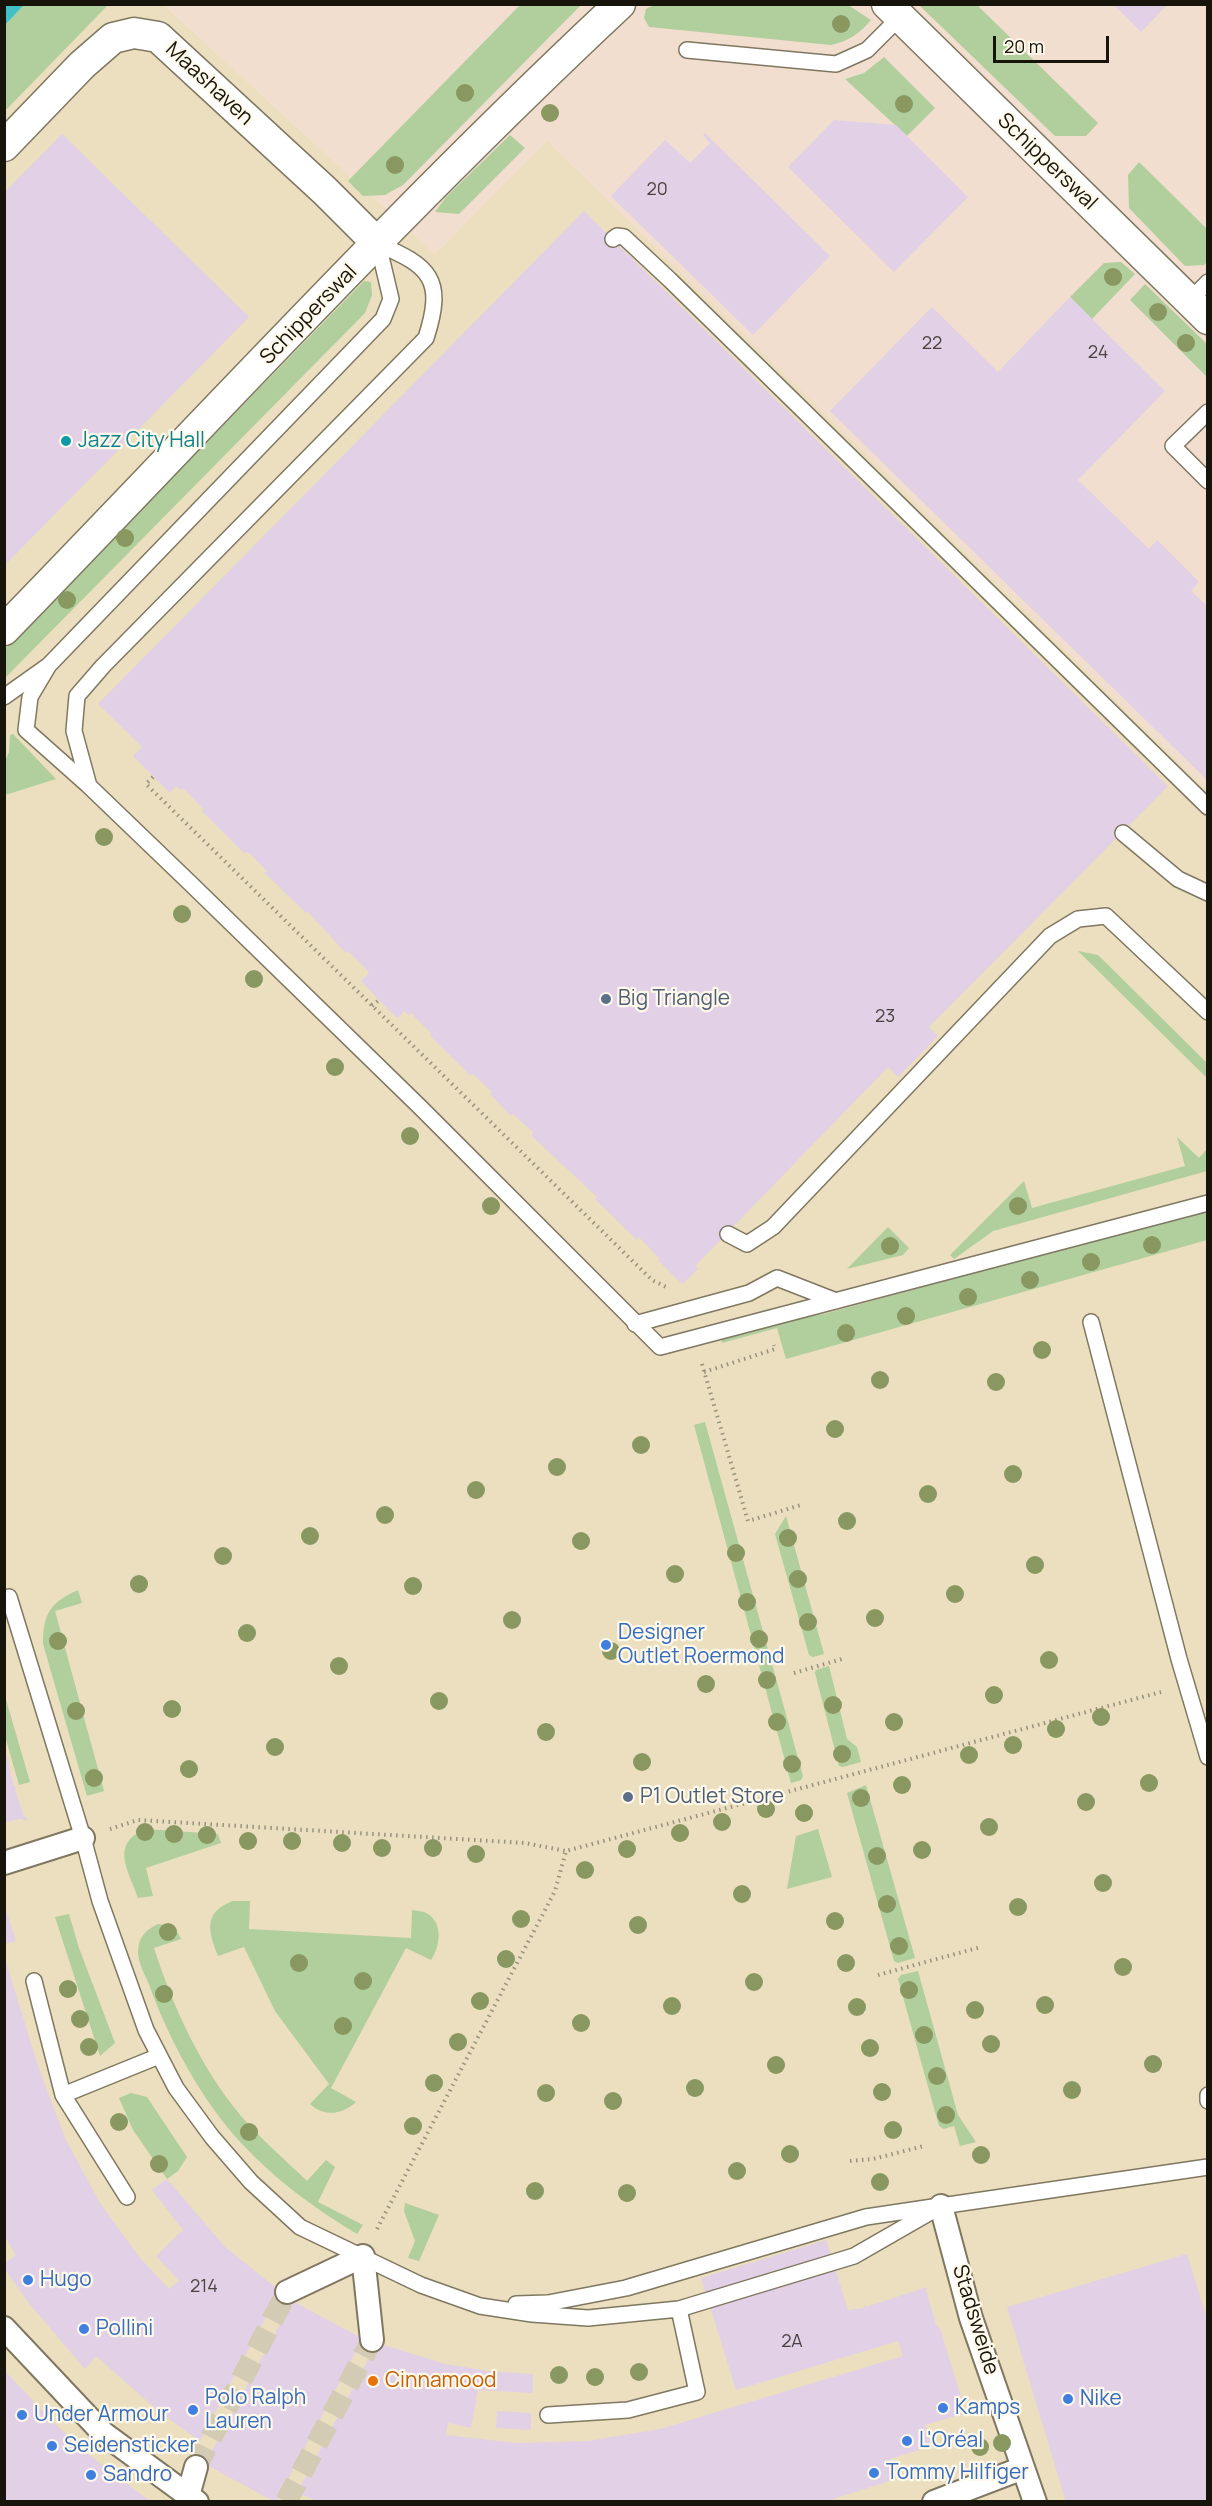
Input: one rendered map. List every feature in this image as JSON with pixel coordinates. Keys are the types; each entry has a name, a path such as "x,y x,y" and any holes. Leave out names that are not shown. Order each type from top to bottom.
{"street":[{"name":"Schipperswal","path":"4,630 378,244 558,62 620,4"},
{"name":"Schipperswal","path":"893,11 1202,301"},
{"name":"Maashaven","path":"4,146 82,65 113,38 134,33 158,37 325,191 378,244"},
{"path":"4,1863 83,1838"},
{"name":"Stadsweide","path":"941,2206 971,2318 1035,2502"},
{"path":"287,2292 363,2256 372,2340"},
{"path":"4,2328 103,2433 192,2499 196,2467"},
{"path":"934,2502 1023,2468"}],"lane":[{"path":"687,50 836,64 867,50 893,11"},
{"path":"613,239 617,236 624,237 670,280 1208,807"},
{"path":"4,698 49,665 383,319 391,299 378,244"},
{"path":"89,786 74,731 77,696 103,666 426,338 431,322 434,291 429,274 408,257 378,244"},
{"path":"1208,412 1173,446 1208,481"},
{"path":"49,665 30,697 26,730 89,786 420,1107 660,1347 1208,1203"},
{"path":"1123,833 1178,879 1208,894"},
{"path":"728,1234 747,1244 773,1227 1050,936 1078,919 1106,916 1208,1012"},
{"path":"635,1324 749,1293 777,1278 836,1301"},
{"path":"1091,1322 1187,1686 1208,1757"},
{"path":"4,1599 9,1597 100,1901 146,2030 176,2088 212,2137 251,2182 300,2227 421,2285 480,2306 532,2314 588,2318 679,2308 854,2256 941,2206"},
{"path":"34,1981 63,2095 127,2197"},
{"path":"63,2095 159,2056"},
{"path":"1208,2095 1208,2101"},
{"path":"480,2306 548,2303 626,2288 866,2217 1208,2167"},
{"path":"548,2415 628,2410 697,2392 679,2308"}],"path":[{"path":"153,777 146,784 652,1280 679,1293 687,1309"},
{"path":"372,1006 379,1000"},
{"path":"704,1372 748,1521 801,1505"},
{"path":"794,1673 842,1659"},
{"path":"83,1838 138,1820 525,1843 566,1851 1187,1686"},
{"path":"363,2256 555,1891 566,1851"},
{"path":"878,1975 981,1947"},
{"path":"849,2161 873,2159 924,2146"}],"shaded area":[{"name":"Designer Outlet Roermond","path":"108,5 164,5 435,254 547,140 1207,789 1207,2501 5,2502 5,109"},
{"path":"164,5 1207,5 1207,789 547,141 435,254"}],"green space":[{"path":"24,5 108,5 5,111 5,25"},
{"path":"520,5 581,5 403,185 385,195 363,196 348,181"},
{"path":"654,5 848,5 871,20 853,36 831,45 649,27 644,18 646,9"},
{"path":"919,5 977,5 1098,123 1086,136 1055,136"},
{"path":"884,57 935,108 907,136 845,79 864,73"},
{"path":"510,135 525,148 459,214 435,212 446,197"},
{"path":"1139,162 1207,229 1207,262 1204,265 1185,266 1129,208 1128,175"},
{"path":"1121,262 1135,274 1092,319 1070,297 1104,263"},
{"path":"364,281 371,282 372,295 365,313 5,678 5,649"},
{"path":"1145,284 1207,344 1207,377 1130,300"},
{"path":"13,734 56,779 5,795 5,761 9,752 10,735"},
{"path":"1078,951 1098,955 1207,1063 1207,1078"},
{"path":"1177,1137 1199,1158 1207,1149 1207,1171 993,1231 954,1259 950,1255 1024,1181 1032,1208 1185,1166"},
{"path":"1207,1209 1207,1240 786,1359 777,1328 722,1343 721,1336 776,1321 824,1314"},
{"path":"888,1227 909,1248 903,1255 847,1269"},
{"path":"705,1422 803,1776 801,1780 791,1783 694,1425"},
{"path":"786,1516 824,1654 813,1657 809,1655 775,1534"},
{"path":"78,1590 82,1603 55,1611 104,1791 87,1796 43,1644 43,1633 50,1610 61,1599"},
{"path":"829,1666 847,1739 857,1747 861,1762 843,1767 839,1766 815,1673 816,1670"},
{"path":"5,1696 30,1782 19,1785 5,1736"},
{"path":"866,1785 915,1958 898,1963 894,1961 847,1793"},
{"path":"145,1829 218,1834 221,1843 146,1868 153,1896 138,1898 127,1868 125,1850 134,1835"},
{"path":"818,1829 832,1877 787,1889 796,1836"},
{"path":"233,1901 250,1901 249,1929 411,1938 412,1910 426,1913 436,1922 439,1935 437,1948 431,1960 406,1948 331,2088 356,2102 345,2110 327,2113 310,2104 329,2084 275,2011 244,1947 218,1956 210,1931 210,1923 212,1917 223,1905"},
{"path":"69,1914 79,1948 115,2043 100,2056 55,1917"},
{"path":"158,1924 172,1927 181,1939 154,1948 179,2014 213,2078 249,2125 307,2181 326,2160 335,2167 318,2202 363,2225 357,2234 311,2204 269,2170 242,2144 199,2088 176,2047 139,1960 138,1947 141,1938"},
{"path":"918,1971 958,2115 976,2142 960,2146 954,2126 944,2129 939,2126 898,1979 901,1975"},
{"path":"131,2093 147,2097 187,2157 178,2171 167,2179 133,2130 119,2098"},
{"path":"405,2203 439,2215 419,2261 408,2258 415,2241 404,2211"}],"water":[{"path":"4,5 24,5 5,25"}],"building":[{"path":"1113,4 1168,4 1141,32"},
{"path":"834,120 896,125 968,197 894,272 788,167"},
{"path":"705,133 830,256 753,335 611,196 665,140 690,163 710,143 703,135"},
{"name":"Jazz City Hall","path":"62,134 249,317 4,566 4,193"},
{"path":"584,211 1168,786 929,1027 938,1036 898,1077 888,1067 695,1266 698,1269 682,1284 639,1237 637,1240 595,1199 597,1197 532,1136 533,1132 513,1114 511,1116 490,1094 492,1092 473,1074 471,1076 430,1036 432,1034 411,1013 409,1016 405,1011 397,1018 361,981 369,973 367,970 348,951 346,953 308,912 306,913 265,873 267,871 248,852 244,853 202,811 204,810 183,788 181,790 176,786 170,793 133,756 142,747 98,704"},
{"path":"1070,297 1165,391 1078,480 1149,549 1157,540 1199,582 1191,591 1208,607 1208,781 830,411 932,307 998,372"},
{"path":"4,1756 7,1756 14,1787 16,1786 15,1790 24,1817 26,1816 27,1820 24,1821 22,1818 4,1823"},
{"path":"4,1904 16,1941 4,1944"},
{"path":"5,1959 38,2066 65,2138 100,2203 140,2258 169,2289 179,2281 156,2256 183,2230 152,2190 167,2179 225,2247 280,2291 200,2441 162,2414 96,2356 85,2369 27,2301 5,2269 5,2263 16,2255 4,2235"},
{"path":"826,2240 848,2310 864,2308 864,2305 866,2307 927,2287 936,2325 940,2328 966,2413 925,2425 932,2446 890,2459 896,2479 824,2502 320,2502 297,2493 377,2343 445,2364 488,2371 533,2374 533,2393 478,2390 471,2428 448,2423 446,2435 516,2443 588,2441 660,2429 903,2356 898,2341 736,2390 701,2278"},
{"path":"1187,2254 1208,2322 1208,2502 1066,2502 1007,2307"},
{"path":"287,2298 367,2341 362,2340 277,2500 280,2502 275,2502 205,2464 291,2303"},
{"path":"4,2370 84,2451 151,2502 4,2502"},
{"path":"497,2411 531,2413 531,2430 496,2428"}],"tunnel":[{"path":"196,2467 287,2292"},
{"path":"286,2502 372,2340"}],"place":[{"name":"Jazz City Hall","path":"66,441"},
{"name":"Big Triangle","path":"606,999"},
{"name":"Designer Outlet Roermond","path":"606,1645"},
{"name":"P1 Outlet Store","path":"628,1797"},
{"name":"Hugo","path":"28,2280"},
{"name":"Pollini","path":"84,2329"},
{"name":"Cinnamood","path":"373,2381"},
{"name":"Nike","path":"1068,2399"},
{"name":"Kamps","path":"943,2408"},
{"name":"Polo Ralph Lauren","path":"193,2410"},
{"name":"Under Armour","path":"22,2415"},
{"name":"L'Oréal","path":"907,2441"},
{"name":"Seidensticker","path":"52,2446"},
{"name":"Tommy Hilfiger","path":"874,2473"},
{"name":"Sandro","path":"91,2475"}]}
